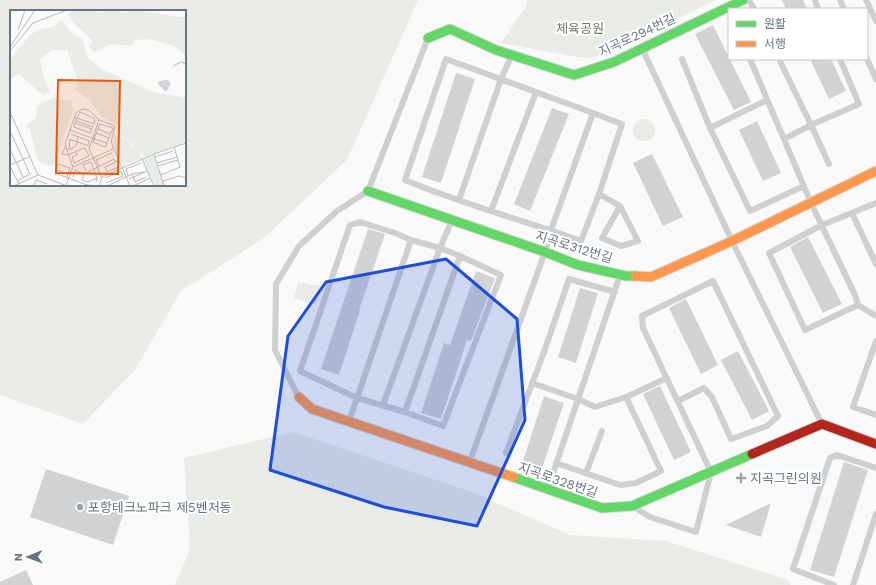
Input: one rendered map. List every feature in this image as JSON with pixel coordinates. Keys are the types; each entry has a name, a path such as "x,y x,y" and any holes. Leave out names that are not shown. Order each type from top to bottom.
{"street":[{"name":"지곡로294번길","path":"428,38 450,29 496,50 574,75 614,62 742,0"},
{"name":"지곡로312번길","path":"368,192 545,252 578,265 626,276 651,277 732,241 876,170"},
{"name":"지곡로328번길","path":"299,397 312,409 602,508 632,506 822,424"},
{"path":"822,424 876,444"}],"lane":[{"path":"866,0 876,21"},
{"path":"299,397 275,350 276,284 298,246 337,211 368,192 428,38"},
{"path":"642,48 732,241 822,424"},
{"path":"459,200 501,79 512,55"},
{"path":"446,59 501,79 622,124 599,194 581,241 431,191 405,180 446,59"},
{"path":"682,59 710,128 750,211 804,186"},
{"path":"750,60 811,202 855,295 858,305 876,316"},
{"path":"779,60 829,164"},
{"path":"784,139 859,104 840,60"},
{"path":"867,60 876,79"},
{"path":"491,211 536,92"},
{"path":"710,128 767,100"},
{"path":"469,463 593,113"},
{"path":"599,194 620,206 638,241 621,246 602,238 620,206"},
{"path":"858,305 805,330 769,253 822,225 876,203"},
{"path":"852,213 876,264"},
{"path":"383,405 440,248 452,220"},
{"path":"360,222 395,233 411,240 440,248 501,275 443,426 406,412 357,398 300,371 350,225 360,222"},
{"path":"349,422 411,240"},
{"path":"406,412 460,256"},
{"path":"547,490 621,275"},
{"path":"506,453 544,352 569,278 615,292"},
{"path":"632,506 650,517 696,532 711,472 643,328 642,316 713,281 778,416 767,426 731,439 712,397 704,388 678,401"},
{"path":"876,341 853,407 876,415"},
{"path":"532,383 578,399 595,407 626,398 667,378"},
{"path":"556,462 620,485 636,483 661,471 626,398"},
{"path":"586,473 602,431"},
{"path":"834,585 793,569 830,458 837,455 876,468"},
{"path":"852,585 876,514"}],"highlighted area":[{"path":"446,259 517,319 525,420 477,526 384,507 270,470 288,336 326,282"}],"green space":[{"path":"0,0 418,0 347,160 264,238 181,291 134,371 83,424 0,395"},
{"name":"체육공원","path":"527,0 716,0 598,56 590,58 501,43 526,6"},
{"path":"640,119 648,119 655,126 655,134 648,141 640,141 633,134 633,126"},
{"path":"298,282 322,286 316,305 294,298"},
{"path":"293,432 469,491 570,535 666,541 788,580 790,585 175,585 190,549 184,458"}],"building":[{"path":"782,0 803,0 807,8 786,8"},
{"path":"713,25 728,55 728,60 730,60 751,102 734,110 695,34"},
{"path":"810,60 831,60 846,91 829,99"},
{"path":"456,73 475,79 441,183 422,177"},
{"path":"552,108 569,114 530,211 514,204"},
{"path":"757,121 781,173 763,181 739,130"},
{"path":"652,154 683,217 663,226 633,163"},
{"path":"368,229 385,234 339,375 321,369"},
{"path":"808,237 842,304 823,313 790,247"},
{"path":"476,271 495,278 471,341 467,340 441,419 421,413 444,343 450,345"},
{"path":"580,288 598,293 576,363 558,357"},
{"path":"686,299 718,365 701,374 669,308"},
{"path":"738,351 769,411 752,420 721,360"},
{"path":"660,386 691,452 674,460 643,394"},
{"path":"544,396 564,403 541,471 522,464"},
{"path":"844,462 868,470 834,577 810,570"},
{"name":"포항테크노파크 제5벤처동","path":"46,469 129,496 113,545 30,517"},
{"name":"지곡그린의원","path":"771,503 761,537 726,525"},
{"path":"26,570 33,585 0,585 0,582"}],"traffic: fast":[{"path":"428,38 450,29 496,50 574,75 614,62 743,0"},
{"path":"368,191 545,252 578,265 626,276 635,276"},
{"path":"513,477 602,508 632,506 752,454"}],"traffic: slow":[{"path":"635,276 651,277 732,241 876,171"},
{"path":"299,397 312,409 513,477"}],"traffic: jam":[{"path":"752,454 822,424 876,444"}],"place":[{"name":"지곡그린의원","path":"741,478"},
{"name":"포항테크노파크 제5벤처동","path":"80,507"}]}
